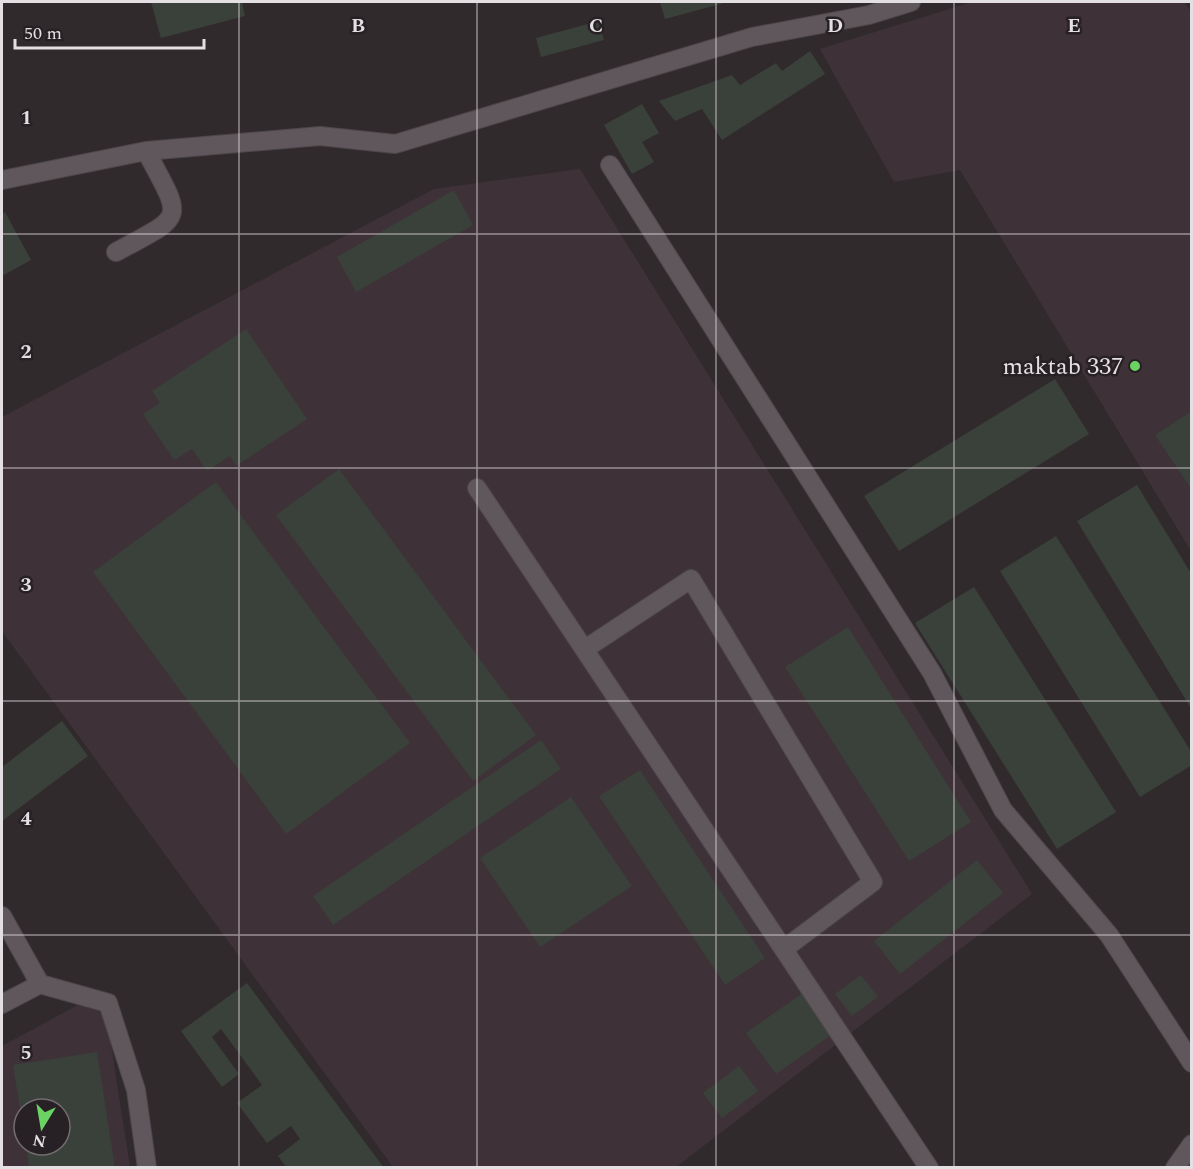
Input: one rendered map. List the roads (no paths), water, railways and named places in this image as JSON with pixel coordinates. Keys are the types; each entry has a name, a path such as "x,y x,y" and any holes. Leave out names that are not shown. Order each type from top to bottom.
{"street":[{"path":"2,180 146,151 320,136 395,144 752,37 869,15 911,2"},
{"path":"116,252 164,226 172,217 174,208 172,198 146,151"},
{"path":"610,165 932,673 1003,810 1109,935 1191,1063"},
{"path":"477,488 929,1167"},
{"path":"585,649 691,579 873,882 784,949"},
{"path":"2,915 40,984"},
{"path":"2,1004 40,984 108,1003 136,1090 147,1167"},
{"path":"1175,1167 1191,1144"}],"place":[{"name":"maktab 337","path":"1135,366"}]}
